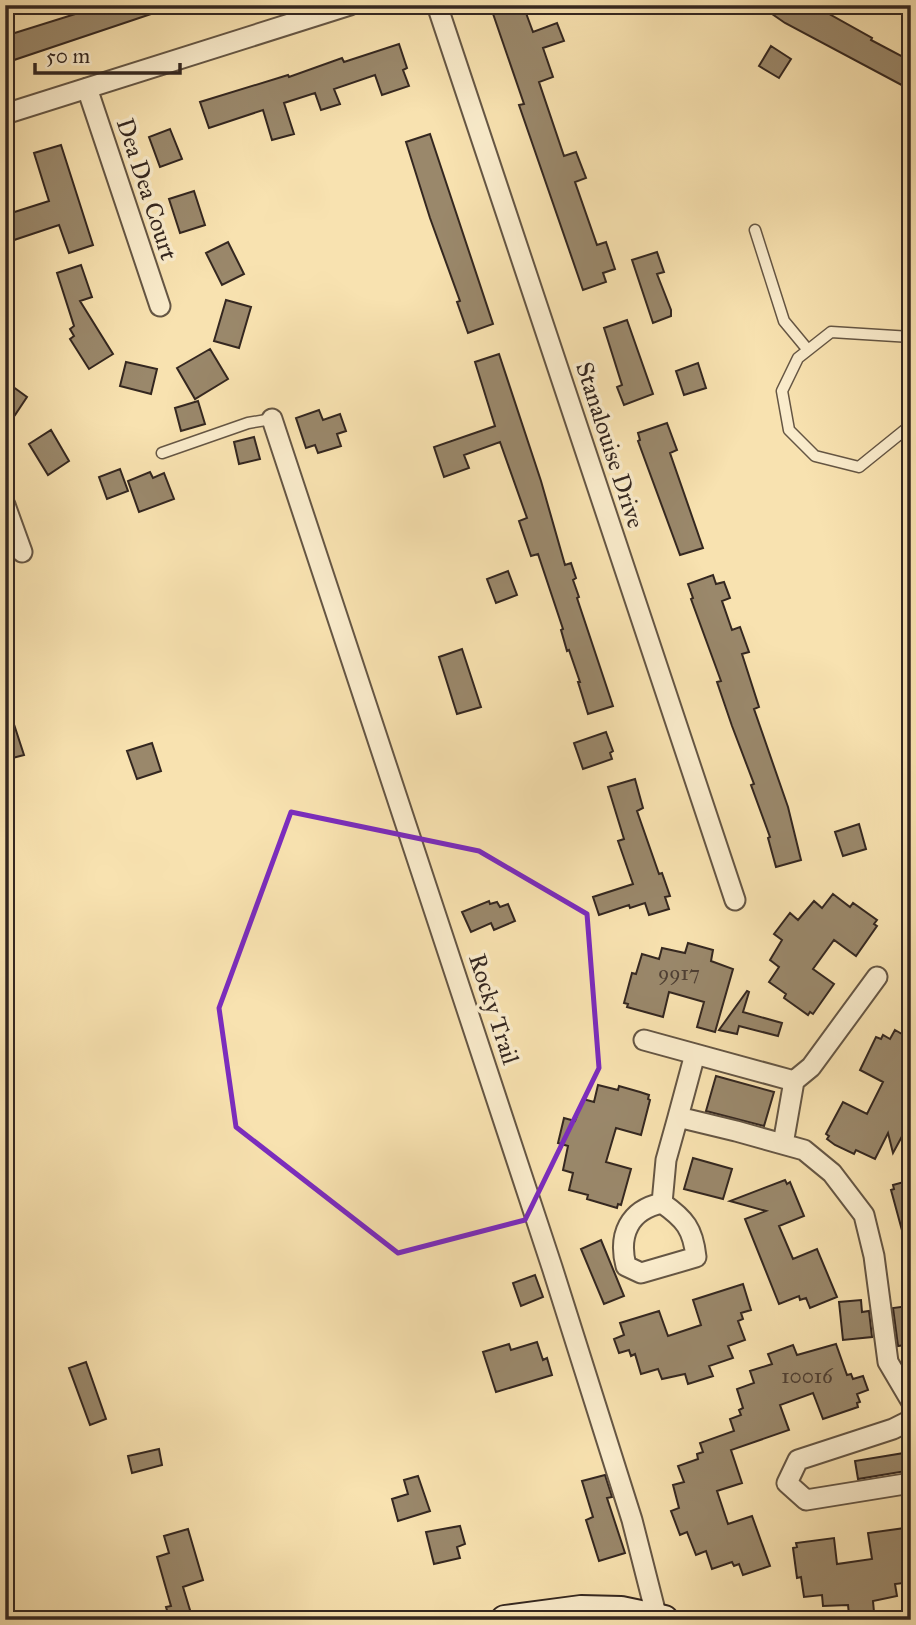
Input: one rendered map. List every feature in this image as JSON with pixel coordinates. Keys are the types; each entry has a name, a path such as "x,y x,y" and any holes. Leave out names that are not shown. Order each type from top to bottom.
{"main road":[{"path":"505,1620 581,1611 621,1611 660,1619"}],"street":[{"path":"5,114 350,5"},
{"name":"Stanalouise Drive","path":"438,5 735,900"},
{"name":"Dea Dea Court","path":"88,88 160,306"},
{"name":"Rocky Trail","path":"272,419 552,1266 632,1520 660,1619"},
{"path":"5,505 22,552"},
{"path":"783,1144 794,1081 811,1067 877,977"},
{"path":"644,1040 794,1081"},
{"path":"662,1203 666,1160 695,1054"},
{"path":"678,1117 804,1150 832,1173 864,1215 874,1256 888,1362 911,1401"},
{"path":"911,1420 893,1429 798,1460 787,1483 806,1500 911,1483"}],"lane":[{"path":"755,230 784,321 808,350"},
{"path":"911,337 831,332 798,358 782,391 789,430 815,456 859,467 911,425"},
{"path":"162,453 248,423 272,419"}],"highlighted area":[{"path":"291,812 479,851 587,914 599,1068 525,1220 398,1253 236,1127 219,1008"}],"building":[{"path":"104,5 169,5 169,8 5,63 5,36"},
{"path":"490,5 523,5 533,32 557,23 564,41 543,48 553,77 539,82 564,156 576,152 586,178 575,182 597,245 606,242 615,269 603,273 606,282 583,290 519,105 524,104"},
{"path":"759,5 813,5 911,61 911,90 785,23"},
{"path":"399,44 407,68 403,70 409,86 382,95 375,75 334,89 340,104 321,110 315,93 284,103 294,134 272,140 263,110 209,128 200,102 288,75 289,77 342,58 344,62"},
{"path":"771,46 791,59 779,78 759,66"},
{"path":"170,129 182,159 160,167 149,137"},
{"path":"430,134 493,324 468,333 457,302 460,301 406,142"},
{"path":"61,145 93,245 69,253 59,225 5,243 5,215 49,201 34,153"},
{"path":"194,191 205,225 180,233 169,199"},
{"path":"228,242 244,274 222,285 206,253"},
{"path":"657,252 664,272 657,274 671,316 653,323 632,260"},
{"path":"81,265 92,297 80,301 113,354 89,369 70,339 74,336 70,329 74,326 57,273"},
{"path":"226,300 251,307 239,348 214,341"},
{"path":"627,320 653,394 624,405 617,387 622,385 604,328"},
{"path":"210,349 228,379 195,399 177,368"},
{"path":"499,354 541,481 565,565 571,563 576,578 573,580 579,597 577,598 613,706 588,714 538,554 531,556 519,521 527,518 500,442 464,455 469,468 444,477 434,447 495,426 475,362"},
{"path":"126,362 157,369 151,394 120,386"},
{"path":"698,363 706,388 684,395 676,371"},
{"path":"5,381 27,397 15,415 5,408"},
{"path":"198,401 205,424 181,431 175,408"},
{"path":"319,410 323,420 340,414 346,431 337,434 341,446 318,453 315,445 306,448 296,418"},
{"path":"667,423 677,450 670,453 703,548 680,555 638,441 638,433"},
{"path":"51,430 69,461 48,475 29,444"},
{"path":"254,437 260,459 239,464 234,442"},
{"path":"120,469 128,491 107,499 99,477"},
{"path":"150,472 153,478 164,473 174,499 139,512 128,481"},
{"path":"508,571 517,595 496,603 487,579"},
{"path":"713,575 716,584 724,582 730,598 722,601 732,630 740,627 749,652 742,654 759,707 754,709 788,807 801,860 776,867 768,838 770,837 751,785 754,784 717,682 721,681 691,599 693,598 688,584"},
{"path":"462,649 481,707 457,714 439,657"},
{"path":"9,709 24,755 5,760 5,710"},
{"path":"606,732 613,751 610,753 612,759 583,769 574,743"},
{"path":"152,743 161,771 137,779 127,751"},
{"path":"635,779 643,808 637,811 659,874 662,873 670,896 665,897 669,909 649,915 645,903 630,908 629,905 599,915 593,897 633,884 618,841 624,839 608,787"},
{"path":"859,824 866,849 843,856 835,832"},
{"path":"833,894 850,907 853,903 877,920 874,924 877,926 856,956 834,940 813,969 834,984 813,1014 810,1012 808,1015 784,998 786,994 769,982 779,967 770,960 782,940 774,934 790,913 798,920 814,901 822,908"},
{"path":"489,901 490,904 497,902 500,907 508,904 515,921 494,930 491,923 471,932 462,912"},
{"path":"688,943 713,950 711,961 733,969 715,1032 697,1027 704,1002 669,992 663,1017 627,1007 628,1004 624,1003 632,973 636,974 642,954 659,959 662,948 685,953"},
{"path":"747,991 749,992 743,1012 782,1023 778,1036 739,1026 737,1034 719,1030"},
{"path":"895,1030 907,1037 903,1047 911,1051 911,1132 906,1129 893,1153 888,1133 875,1159 856,1150 854,1154 835,1145 827,1139 829,1136 826,1134 843,1102 867,1114 883,1082 860,1070 876,1037 881,1039 883,1035 890,1039"},
{"path":"716,1076 774,1092 764,1126 706,1111"},
{"path":"598,1085 618,1090 619,1086 640,1092 649,1095 650,1100 641,1135 616,1128 606,1162 631,1169 621,1205 618,1204 617,1208 587,1199 588,1195 569,1190 573,1173 563,1170 568,1146 558,1143 564,1118 575,1121 583,1099 594,1102"},
{"path":"693,1158 732,1169 723,1199 684,1189"},
{"path":"785,1180 787,1184 790,1182 804,1216 779,1226 793,1259 817,1249 837,1297 810,1308 806,1298 800,1300 799,1296 779,1304 745,1219 766,1211 730,1201"},
{"path":"911,1180 911,1244 906,1245 891,1190 894,1189 893,1185"},
{"path":"601,1240 624,1296 604,1304 581,1249"},
{"path":"535,1275 543,1297 521,1306 513,1283"},
{"path":"743,1284 751,1310 741,1313 743,1319 738,1321 745,1340 728,1346 733,1358 709,1366 713,1376 688,1384 685,1374 662,1379 658,1369 641,1374 635,1354 631,1356 629,1350 619,1353 614,1339 624,1335 620,1323 659,1311 668,1336 701,1325 693,1300"},
{"path":"861,1300 862,1312 869,1311 872,1337 843,1340 839,1302"},
{"path":"909,1306 911,1344 898,1346 893,1308"},
{"path":"537,1342 543,1360 547,1358 552,1375 496,1392 483,1352 509,1344 511,1350"},
{"path":"836,1344 847,1375 851,1374 853,1379 863,1376 868,1390 857,1394 860,1402 857,1403 858,1407 823,1419 813,1393 780,1405 789,1430 731,1450 742,1483 717,1491 728,1524 752,1516 770,1566 743,1575 739,1564 734,1566 732,1562 712,1569 706,1551 696,1555 687,1532 680,1535 671,1511 679,1508 673,1485 684,1482 678,1466 698,1459 697,1454 703,1452 700,1443 734,1431 730,1419 741,1415 739,1410 743,1408 737,1389 754,1383 750,1371 772,1364 768,1354 793,1345 797,1355"},
{"path":"86,1362 106,1419 90,1425 69,1368"},
{"path":"159,1449 162,1465 132,1473 128,1456"},
{"path":"904,1453 906,1471 858,1479 855,1461"},
{"path":"605,1475 612,1497 607,1498 625,1553 599,1561 586,1520 593,1517 582,1481"},
{"path":"418,1476 430,1511 398,1521 392,1499 408,1494 404,1480"},
{"path":"460,1526 465,1544 457,1547 460,1558 434,1564 426,1532"},
{"path":"905,1528 905,1531 911,1531 911,1582 895,1584 897,1596 873,1601 874,1612 849,1615 848,1605 823,1606 822,1595 804,1597 801,1577 797,1578 793,1548 797,1547 796,1543 834,1538 837,1564 872,1559 868,1533"},
{"path":"188,1529 203,1580 183,1587 193,1620 170,1620 166,1607 171,1606 157,1557 169,1553 164,1536"}]}
